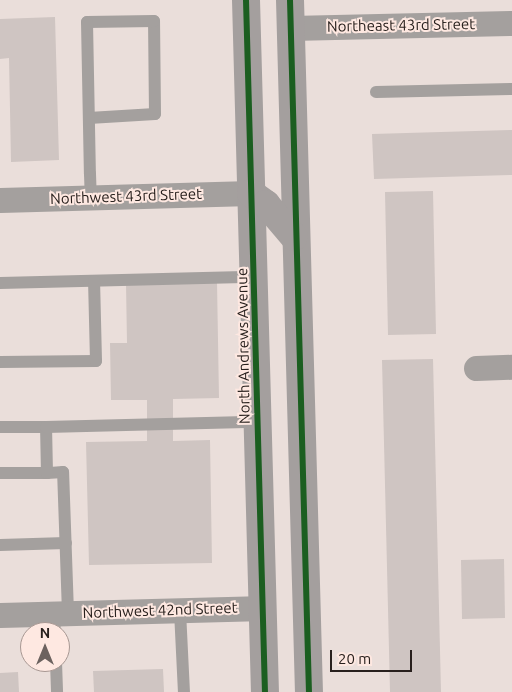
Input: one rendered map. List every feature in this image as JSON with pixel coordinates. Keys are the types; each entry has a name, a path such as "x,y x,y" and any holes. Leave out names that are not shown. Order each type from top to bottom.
{"main road":[{"name":"North Andrews Avenue","path":"246,0 258,422 261,608 265,692"},
{"path":"290,0 294,237 308,692"},
{"path":"252,193 266,204 294,237"}],"street":[{"name":"Northeast 43rd Street","path":"291,28 512,23"},
{"name":"Northwest 43rd Street","path":"0,200 252,193"},
{"path":"476,368 512,367"},
{"name":"Northwest 42nd Street","path":"0,615 59,620 180,611 261,608"}],"lane":[{"path":"89,118 155,114 154,21 87,22 89,118 91,197"},
{"path":"376,92 512,89"},
{"path":"0,283 254,277"},
{"path":"0,362 96,360 94,281"},
{"path":"0,427 258,422"},
{"path":"46,427 47,473"},
{"path":"0,473 63,472 66,543 59,620"},
{"path":"0,545 66,543"},
{"path":"180,611 184,692"},
{"path":"56,672 57,692"}],"building":[{"path":"55,17 59,160 11,162 9,58 0,59 0,19"},
{"path":"512,130 512,175 374,179 372,134"},
{"path":"433,191 436,334 388,335 385,192"},
{"path":"217,282 219,398 173,399 173,441 210,440 212,563 89,565 86,442 147,441 147,400 111,400 110,343 127,343 126,284"},
{"path":"433,359 441,692 390,692 382,360"},
{"path":"504,559 505,618 462,619 461,560"},
{"path":"163,669 164,692 94,692 93,671"},
{"path":"18,672 19,692 0,692 0,673"}],"cycle path":[{"path":"246,0 265,692"},
{"path":"290,0 309,692"}]}
